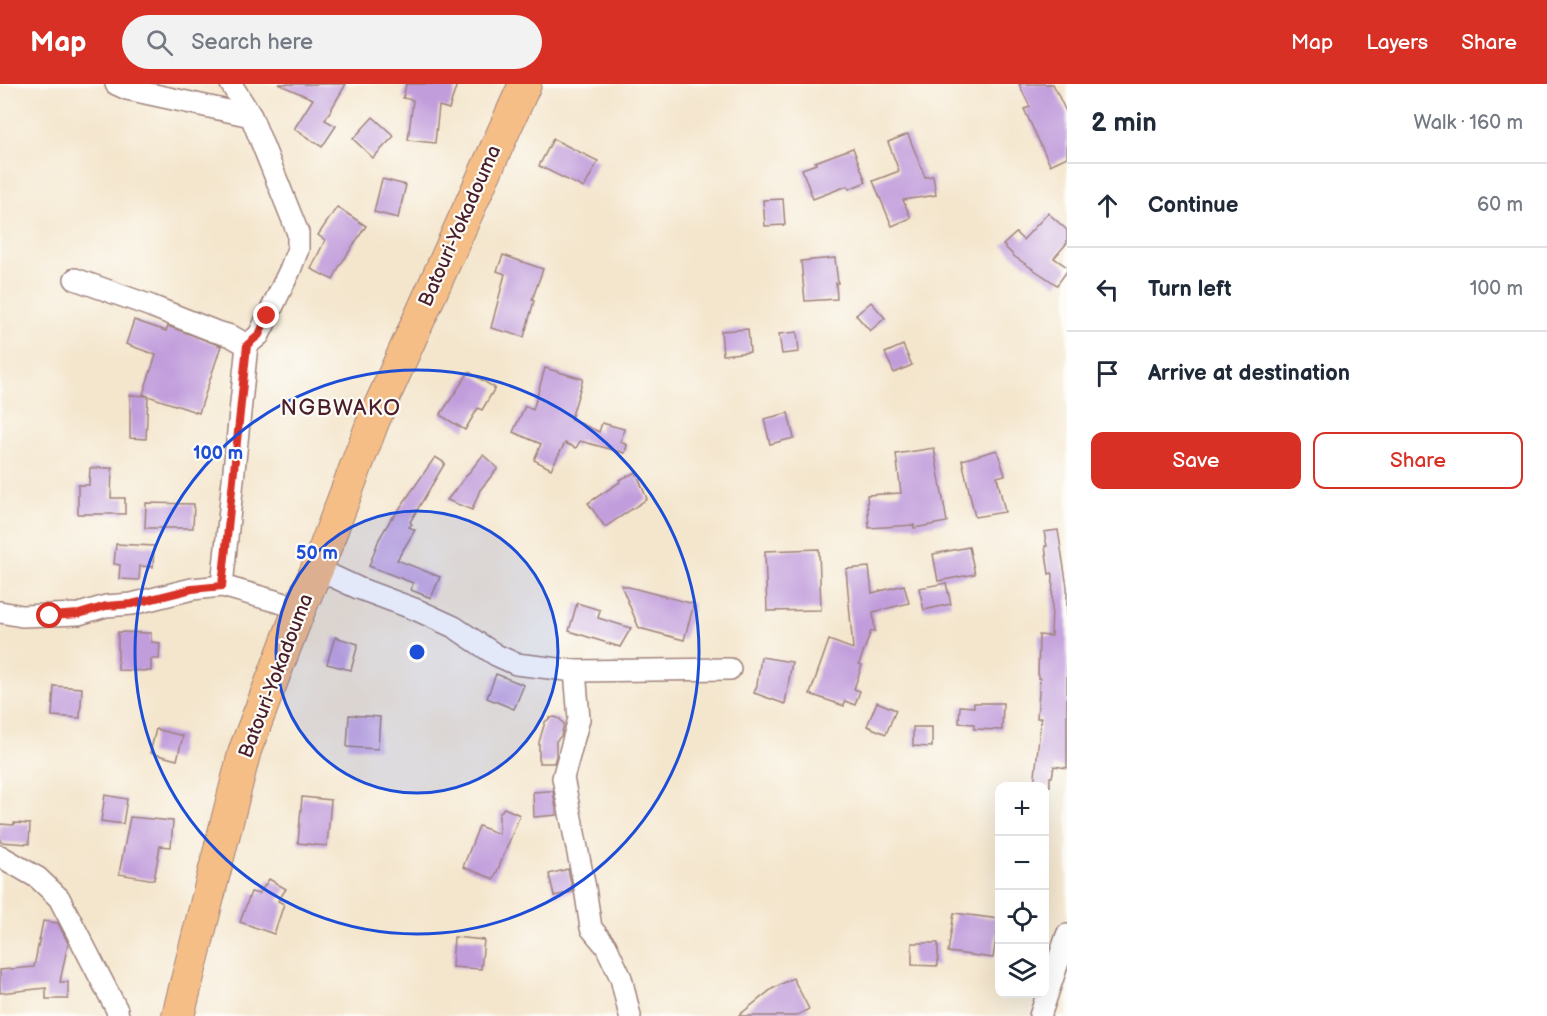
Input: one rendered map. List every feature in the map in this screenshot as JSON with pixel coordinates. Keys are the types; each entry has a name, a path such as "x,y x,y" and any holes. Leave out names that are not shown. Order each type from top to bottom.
{"highway":[{"name":"Batouri-Yokadouma","path":"178,1016 245,750 374,419 525,84"}],"street":[{"path":"116,84 127,89 251,116"},
{"path":"222,586 247,345 259,335 298,249 298,233 251,116 231,84"},
{"path":"75,279 231,336 247,345"},
{"path":"317,569 454,627 496,656 516,664 574,671 730,669"},
{"path":"0,612 22,616 79,614 106,606 132,604 192,589 222,586 300,608"},
{"path":"574,671 579,719 563,778 591,928 606,946 621,978 630,1016"},
{"path":"0,856 38,878 59,898 118,1016"},
{"path":"1040,1016 1067,935"}],"building":[{"path":"278,84 346,84 325,120 336,126 322,147 294,129 313,99"},
{"path":"406,84 457,84 449,109 439,106 435,143 408,140 413,100 403,98"},
{"path":"1019,84 1053,84 1067,114 1067,157 1050,165 1024,109 1030,107"},
{"path":"373,117 394,136 373,158 353,139"},
{"path":"908,134 925,177 933,176 936,195 903,200 911,218 892,226 873,181 899,171 888,142"},
{"path":"553,139 598,161 584,188 539,166"},
{"path":"853,148 866,182 849,189 847,186 813,199 802,169"},
{"path":"382,179 406,185 398,218 374,212"},
{"path":"783,199 785,225 765,226 763,200"},
{"path":"337,207 366,226 333,280 311,269 325,240 318,235"},
{"path":"1048,213 1067,230 1067,243 1054,258 1067,267 1067,271 1057,285 1015,257 1003,245 1016,233 1023,240"},
{"path":"503,255 543,269 532,300 534,301 524,337 491,328 505,274 497,271"},
{"path":"835,258 837,299 805,301 801,261"},
{"path":"871,302 885,318 870,331 856,315"},
{"path":"134,320 166,331 168,326 221,346 199,413 148,396 146,439 130,438 130,395 147,396 143,394 156,355 126,344"},
{"path":"748,329 750,352 723,355 721,331"},
{"path":"797,332 799,352 782,354 779,334"},
{"path":"903,345 912,365 894,373 885,353"},
{"path":"545,368 583,379 571,419 599,432 602,423 624,429 621,442 627,445 625,453 580,441 576,448 565,443 551,469 534,460 541,444 513,432 525,406 533,410"},
{"path":"469,372 495,388 482,410 478,408 465,430 440,415"},
{"path":"788,413 794,438 770,444 764,419"},
{"path":"934,448 947,522 914,528 914,525 869,528 867,495 901,493 896,454"},
{"path":"997,450 1005,475 997,477 1005,512 975,517 962,460"},
{"path":"483,455 498,468 480,490 472,510 447,500"},
{"path":"435,457 445,463 410,522 412,524 409,527 415,530 397,560 440,577 431,598 411,590 413,583 369,566 379,539 392,517"},
{"path":"90,468 112,468 111,498 125,498 125,514 78,514 78,485 89,485"},
{"path":"636,472 647,499 605,527 588,503 620,482 619,480"},
{"path":"146,503 194,504 193,528 145,528"},
{"path":"1058,530 1067,587 1067,768 1054,766 1050,786 1049,782 1034,782 1041,718 1037,718 1040,678 1038,678 1039,635 1051,636 1053,575 1049,574 1044,532"},
{"path":"116,544 154,546 153,567 140,566 139,580 119,579 120,565 114,564"},
{"path":"969,547 975,574 938,581 933,554"},
{"path":"819,549 821,610 767,611 765,551"},
{"path":"869,567 872,593 904,585 909,603 873,612 875,631 871,631 859,664 862,665 854,689 860,691 855,705 845,701 844,706 810,694 829,640 853,649 846,569"},
{"path":"946,583 951,604 924,610 919,588"},
{"path":"621,585 694,604 684,640 639,628"},
{"path":"577,603 600,610 598,618 631,628 620,647 569,631"},
{"path":"118,632 151,633 151,642 160,643 159,659 151,659 151,671 118,670"},
{"path":"335,637 358,644 351,670 327,664"},
{"path":"761,657 792,662 785,704 754,693"},
{"path":"496,674 524,685 514,709 487,698"},
{"path":"54,686 82,688 80,718 52,716"},
{"path":"877,702 896,710 886,734 867,726"},
{"path":"974,703 1003,703 1002,730 974,729 974,724 959,723 960,706 974,707"},
{"path":"349,715 380,717 378,749 347,747"},
{"path":"555,717 564,724 561,736 556,741 554,763 539,763 539,742 545,722"},
{"path":"913,727 932,727 932,747 913,746"},
{"path":"156,729 183,736 177,760 150,753"},
{"path":"553,791 557,815 534,817 533,792"},
{"path":"105,795 127,799 123,824 101,821"},
{"path":"302,797 331,800 327,846 298,843"},
{"path":"504,808 520,815 494,879 463,867 479,826 499,834 499,814"},
{"path":"130,817 173,821 171,847 160,846 154,880 119,874"},
{"path":"14,823 30,824 29,844 0,842 0,824 14,825"},
{"path":"568,869 573,892 554,896 549,874"},
{"path":"269,879 286,889 278,901 284,904 274,934 240,922 251,892 259,894"},
{"path":"954,913 995,918 993,958 948,952"},
{"path":"43,921 58,923 68,943 60,982 68,982 68,999 46,999 46,988 0,993 0,970 34,967"},
{"path":"454,937 484,940 481,969 452,967"},
{"path":"912,943 938,943 938,966 912,965"},
{"path":"793,978 809,1009 796,1016 738,1016 772,989"}],"district":[{"name":"NGBWAKO","path":"341,408"}],"route":[{"path":"50,616 79,614 106,606 132,604 192,589 222,586 247,345 259,335 267,316"}]}
